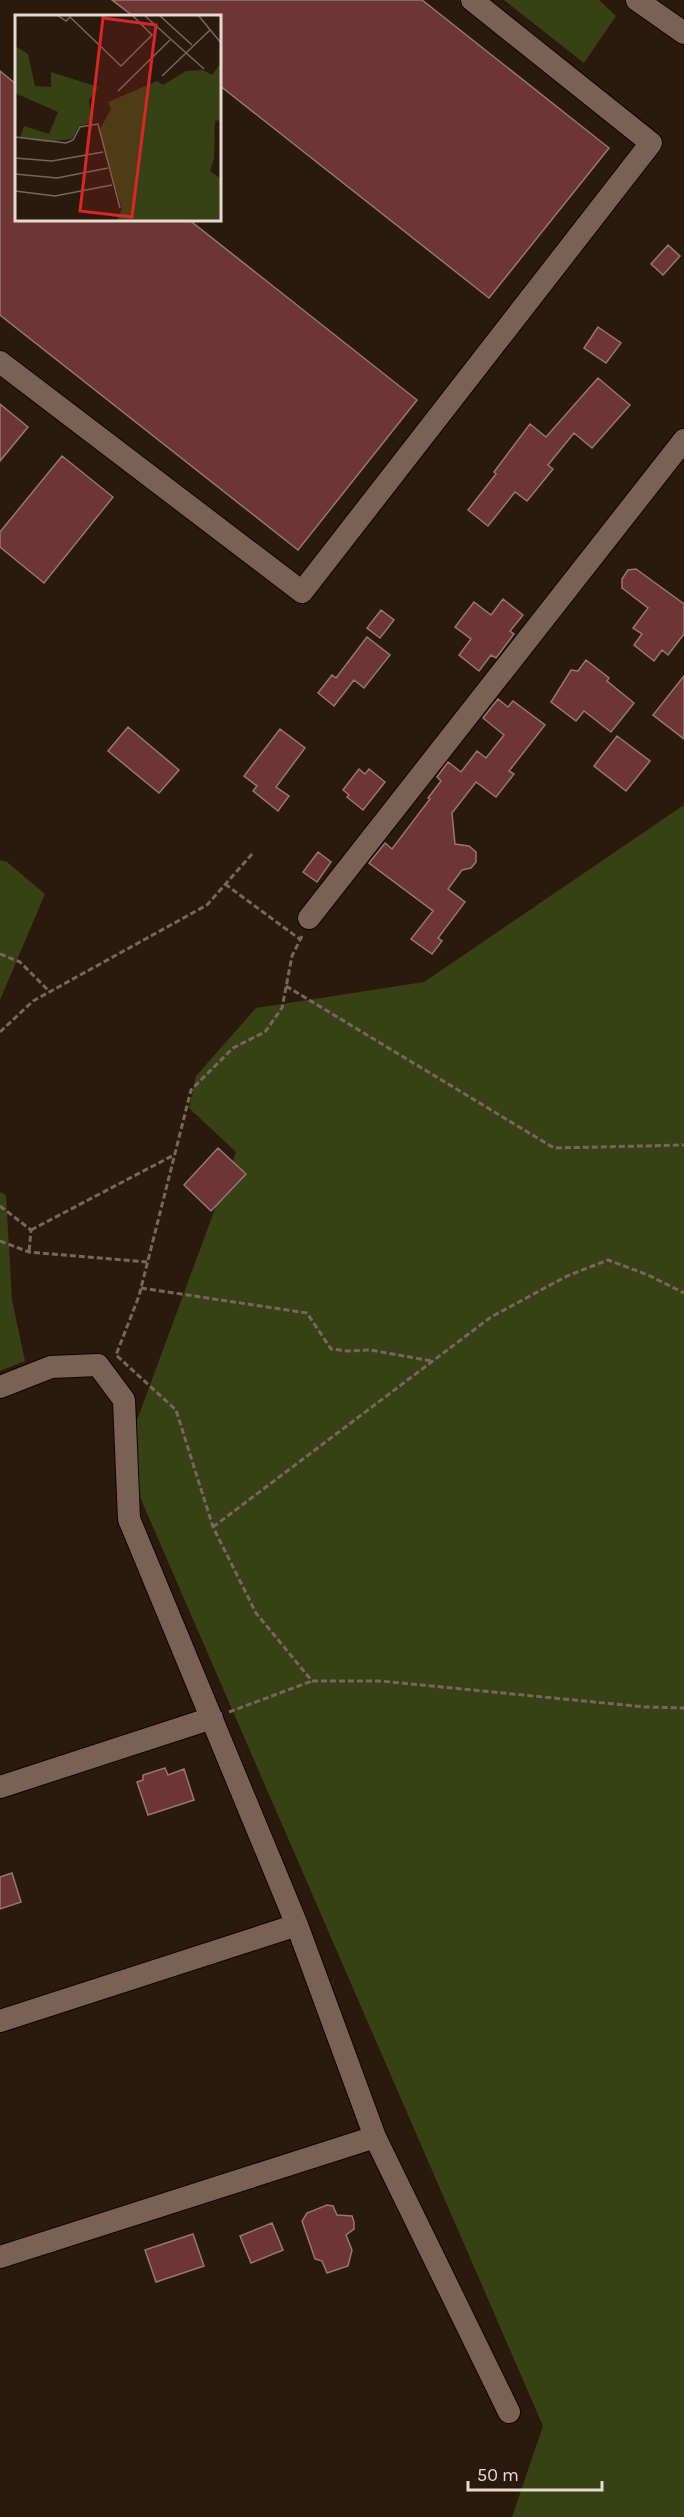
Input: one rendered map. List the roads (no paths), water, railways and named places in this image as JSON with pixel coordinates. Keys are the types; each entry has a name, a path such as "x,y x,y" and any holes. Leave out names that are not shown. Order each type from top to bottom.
{"street":[{"path":"0,362 302,592 651,143 472,0"},
{"path":"637,0 684,33"},
{"path":"309,918 684,440"},
{"path":"0,1387 51,1367 98,1365 124,1400 129,1519 297,1925 375,2137 509,2412"},
{"path":"0,1787 212,1718"},
{"path":"0,2020 297,1925"},
{"path":"0,2257 375,2137"}]}
